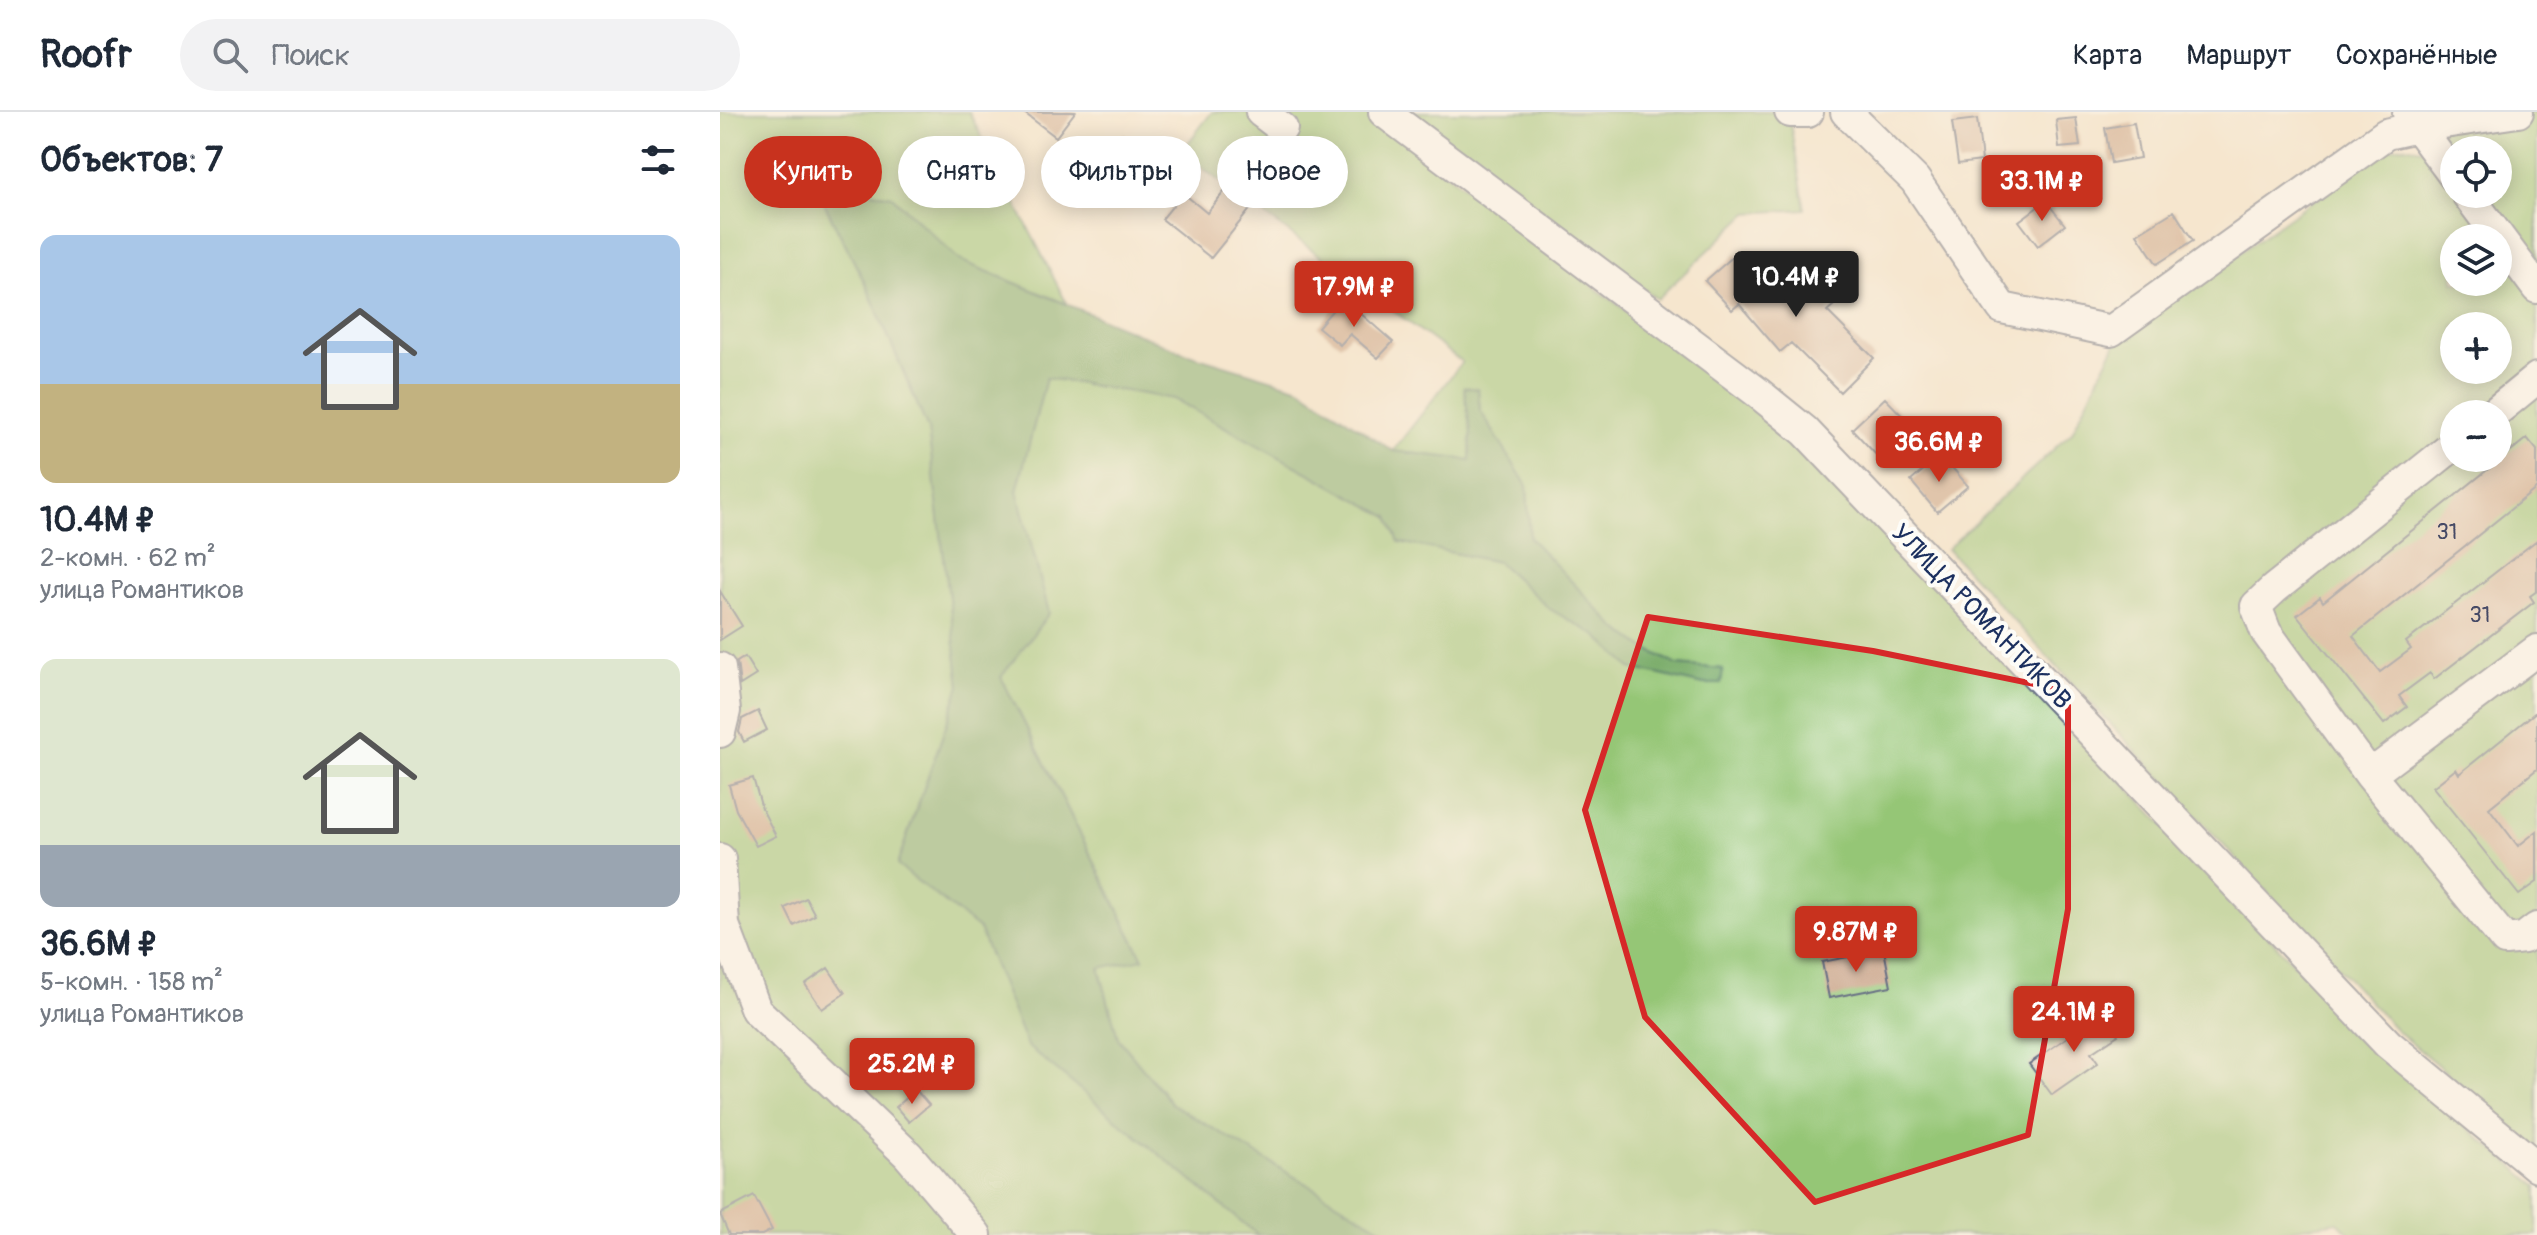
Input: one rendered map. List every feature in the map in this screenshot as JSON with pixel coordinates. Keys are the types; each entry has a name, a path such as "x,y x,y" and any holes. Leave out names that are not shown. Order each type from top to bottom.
{"street":[{"name":"УЛИЦА РОМАНТИКОВ","path":"1384,112 1805,431 2388,1044 2537,1167"},
{"path":"1790,112 1808,112"},
{"path":"1846,112 1915,180 2002,308 2111,331 2386,134 2412,119 2518,112"},
{"path":"2412,119 2440,157"},
{"path":"2477,208 2537,288"},
{"path":"2510,400 2537,378"},
{"path":"2440,456 2256,606 2266,632 2370,775 2505,940 2524,938 2537,928"},
{"path":"2370,775 2537,650"},
{"path":"720,668 725,711 720,732"},
{"path":"720,859 724,925 756,1010 908,1155 976,1235"}],"highlighted area":[{"path":"1648,617 1873,651 2068,691 2068,909 2028,1135 1815,1202 1645,1017 1585,810"}],"green space":[{"path":"720,112 969,112 981,136 898,136 898,202 892,196 882,194 882,136 744,136 744,208 826,208 867,287 928,429 960,686 897,865 979,929 1027,1046 1258,1235 720,1235"},
{"path":"1212,112 1367,112 1602,293 1798,437 2378,1053 2537,1186 2537,1235 2351,1235 2338,1222 2250,1235 1392,1235 1172,1104 1118,1038 1099,967 1143,958 1001,677 1049,613 1017,491 1046,378 1174,399 1389,517 1399,542 1498,562 1550,609 1597,636 1631,668 1722,669 1677,665 1643,647 1616,628 1529,538 1527,486 1480,410 1478,389 1464,388 1471,433 1470,460 1393,451 1462,362 1256,208 1348,208 1348,136 1217,136 1217,179 1201,167 1201,136 1193,136"},
{"path":"1409,112 1785,112 1789,117 1805,209 1748,213 1657,299"},
{"path":"2415,112 2537,112 2537,275 2512,242 2512,224 2498,224 2486,208 2512,208 2512,136 2440,136 2440,147"},
{"path":"2403,146 2423,149 2440,171 2440,208 2469,208 2481,224 2440,224 2440,296 2512,296 2512,264 2537,297 2537,1148 2397,1031 1947,549 2072,432 2118,339 2385,149"},
{"path":"882,194 892,196 898,202 898,208 905,208 959,260 1185,353 1300,388 1393,451 1470,460 1471,433 1464,387 1478,389 1480,410 1527,486 1530,538 1616,628 1643,647 1677,665 1723,669 1721,684 1699,684 1631,668 1597,636 1550,609 1498,562 1399,542 1389,517 1174,399 1046,378 1017,491 1049,613 1001,677 1143,959 1099,968 1118,1038 1172,1104 1392,1235 1258,1235 1027,1046 979,929 897,865 960,686 928,429 867,287 827,208 882,208"},
{"path":"905,208 1018,208 1067,304 959,260"}],"building":[{"path":"1023,112 1075,112 1055,136"},
{"path":"2076,118 2080,146 2059,148 2056,120"},
{"path":"1977,119 1982,161 1958,164 1952,122"},
{"path":"2134,123 2140,158 2111,163 2105,128"},
{"path":"1217,201 1217,208 1251,208 1211,258 1162,219 1171,208 1201,208 1207,213"},
{"path":"2046,201 2065,225 2038,246 2019,221"},
{"path":"2174,211 2193,241 2157,264 2137,234"},
{"path":"1736,254 1777,299 1814,267 1841,299 1827,311 1874,358 1840,392 1791,343 1780,352 1739,304 1732,310 1705,281"},
{"path":"1343,298 1393,342 1378,358 1350,334 1340,345 1318,327"},
{"path":"1885,398 1913,427 1880,459 1852,429"},
{"path":"2527,438 2537,450 2537,488 2353,636 2380,672 2411,649 2406,642 2537,540 2537,591 2530,596 2534,602 2434,679 2430,673 2399,696 2407,707 2384,724 2297,615 2320,597 2323,602 2485,472 2512,472 2512,450"},
{"path":"1941,455 1968,486 1937,512 1911,481"},
{"path":"720,591 742,626 720,640"},
{"path":"745,657 756,675 740,685 737,662"},
{"path":"758,711 767,730 744,742 739,732 742,719"},
{"path":"2537,711 2537,769 2489,808 2518,846 2537,831 2537,882 2519,895 2433,787 2456,769 2459,774"},
{"path":"753,778 762,809 776,836 756,846 736,810 729,785"},
{"path":"806,898 815,915 794,926 785,908"},
{"path":"1884,950 1891,986 1829,998 1822,962"},
{"path":"828,968 845,993 822,1009 805,984"},
{"path":"2101,1009 2118,1035 2091,1053 2098,1063 2052,1095 2029,1064 2089,1022 2087,1019"},
{"path":"916,1090 929,1105 909,1122 896,1107"},
{"path":"754,1196 772,1230 762,1235 729,1235 720,1214"}]}
